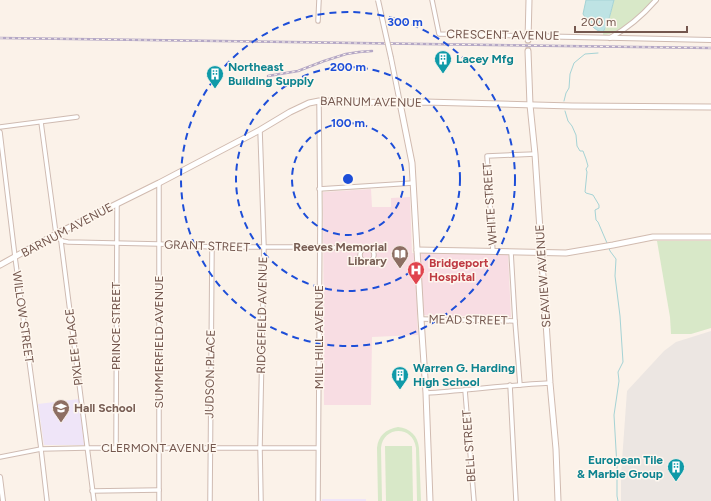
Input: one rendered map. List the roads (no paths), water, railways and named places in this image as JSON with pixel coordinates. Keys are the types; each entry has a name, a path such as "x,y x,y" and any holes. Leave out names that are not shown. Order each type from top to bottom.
{"main road":[{"path":"529,0 529,38"},
{"name":"SEAVIEW AVENUE","path":"528,51 530,105 535,154 550,383 556,449 558,501"},
{"name":"BARNUM AVENUE","path":"0,265 56,234 159,183 309,103 319,101 711,107"},
{"path":"400,103 412,163 426,393 430,501"},
{"path":"417,250 566,254 653,237 711,237"}],"street":[{"path":"318,21 319,0"},
{"path":"378,0 400,103"},
{"name":"CRESCENT AVENUE","path":"432,0 439,34 529,38 711,40"},
{"path":"610,38 618,34 640,17 656,0"},
{"name":"MILL HILL AVENUE","path":"318,501 319,101"},
{"path":"0,127 77,117"},
{"path":"41,122 56,234 61,241"},
{"name":"RIDGEFIELD AVENUE","path":"260,130 264,247 260,448 261,501"},
{"name":"WILLOW STREET","path":"0,132 41,449 46,501"},
{"name":"WHITE STREET","path":"493,252 487,156 535,154"},
{"name":"SUMMERFIELD AVENUE","path":"159,183 159,501"},
{"path":"319,189 413,183"},
{"name":"PRINCE STREET","path":"116,447 117,204"},
{"name":"GRANT STREET","path":"61,241 212,247 319,247 358,249 361,251"},
{"name":"PIXLEE PLACE","path":"61,241 86,448 94,501"},
{"name":"JUDSON PLACE","path":"210,501 212,247"},
{"path":"512,252 520,385"},
{"name":"MEAD STREET","path":"421,319 515,320"},
{"path":"426,393 510,385 550,383"},
{"path":"510,385 516,501"},
{"name":"BELL STREET","path":"465,390 474,501"},
{"name":"CLERMONT AVENUE","path":"0,457 41,449 116,447 318,448"},
{"path":"0,477 3,501"},
{"path":"92,490 159,490"}],"water":[{"path":"586,0 614,0 603,32 594,28 583,14"}],"waterway":[{"path":"564,101 569,88 570,74 574,63 585,54 598,53"},
{"path":"565,111 568,121 576,135 577,146 580,151 583,151 588,166 586,169 585,192 593,195 599,205 599,208 595,210 596,220 607,243"},
{"path":"609,248 616,259 615,276 620,316 623,362 618,372 619,381 614,415 618,501"}],"tunnel":[{"path":"528,40 528,51"}],"railway":[{"path":"0,38 711,48"},
{"path":"268,76 298,71 346,54 372,51"}],"place":[{"name":"Lacey Mfg","path":"443,74"},
{"name":"Northeast Building Supply","path":"215,89"},
{"name":"Reeves Memorial Library","path":"400,269"},
{"name":"Bridgeport Hospital","path":"416,285"},
{"name":"Warren G. Harding High School","path":"400,390"},
{"name":"Hall School","path":"61,423"},
{"name":"European Tile & Marble Group","path":"676,482"}]}
